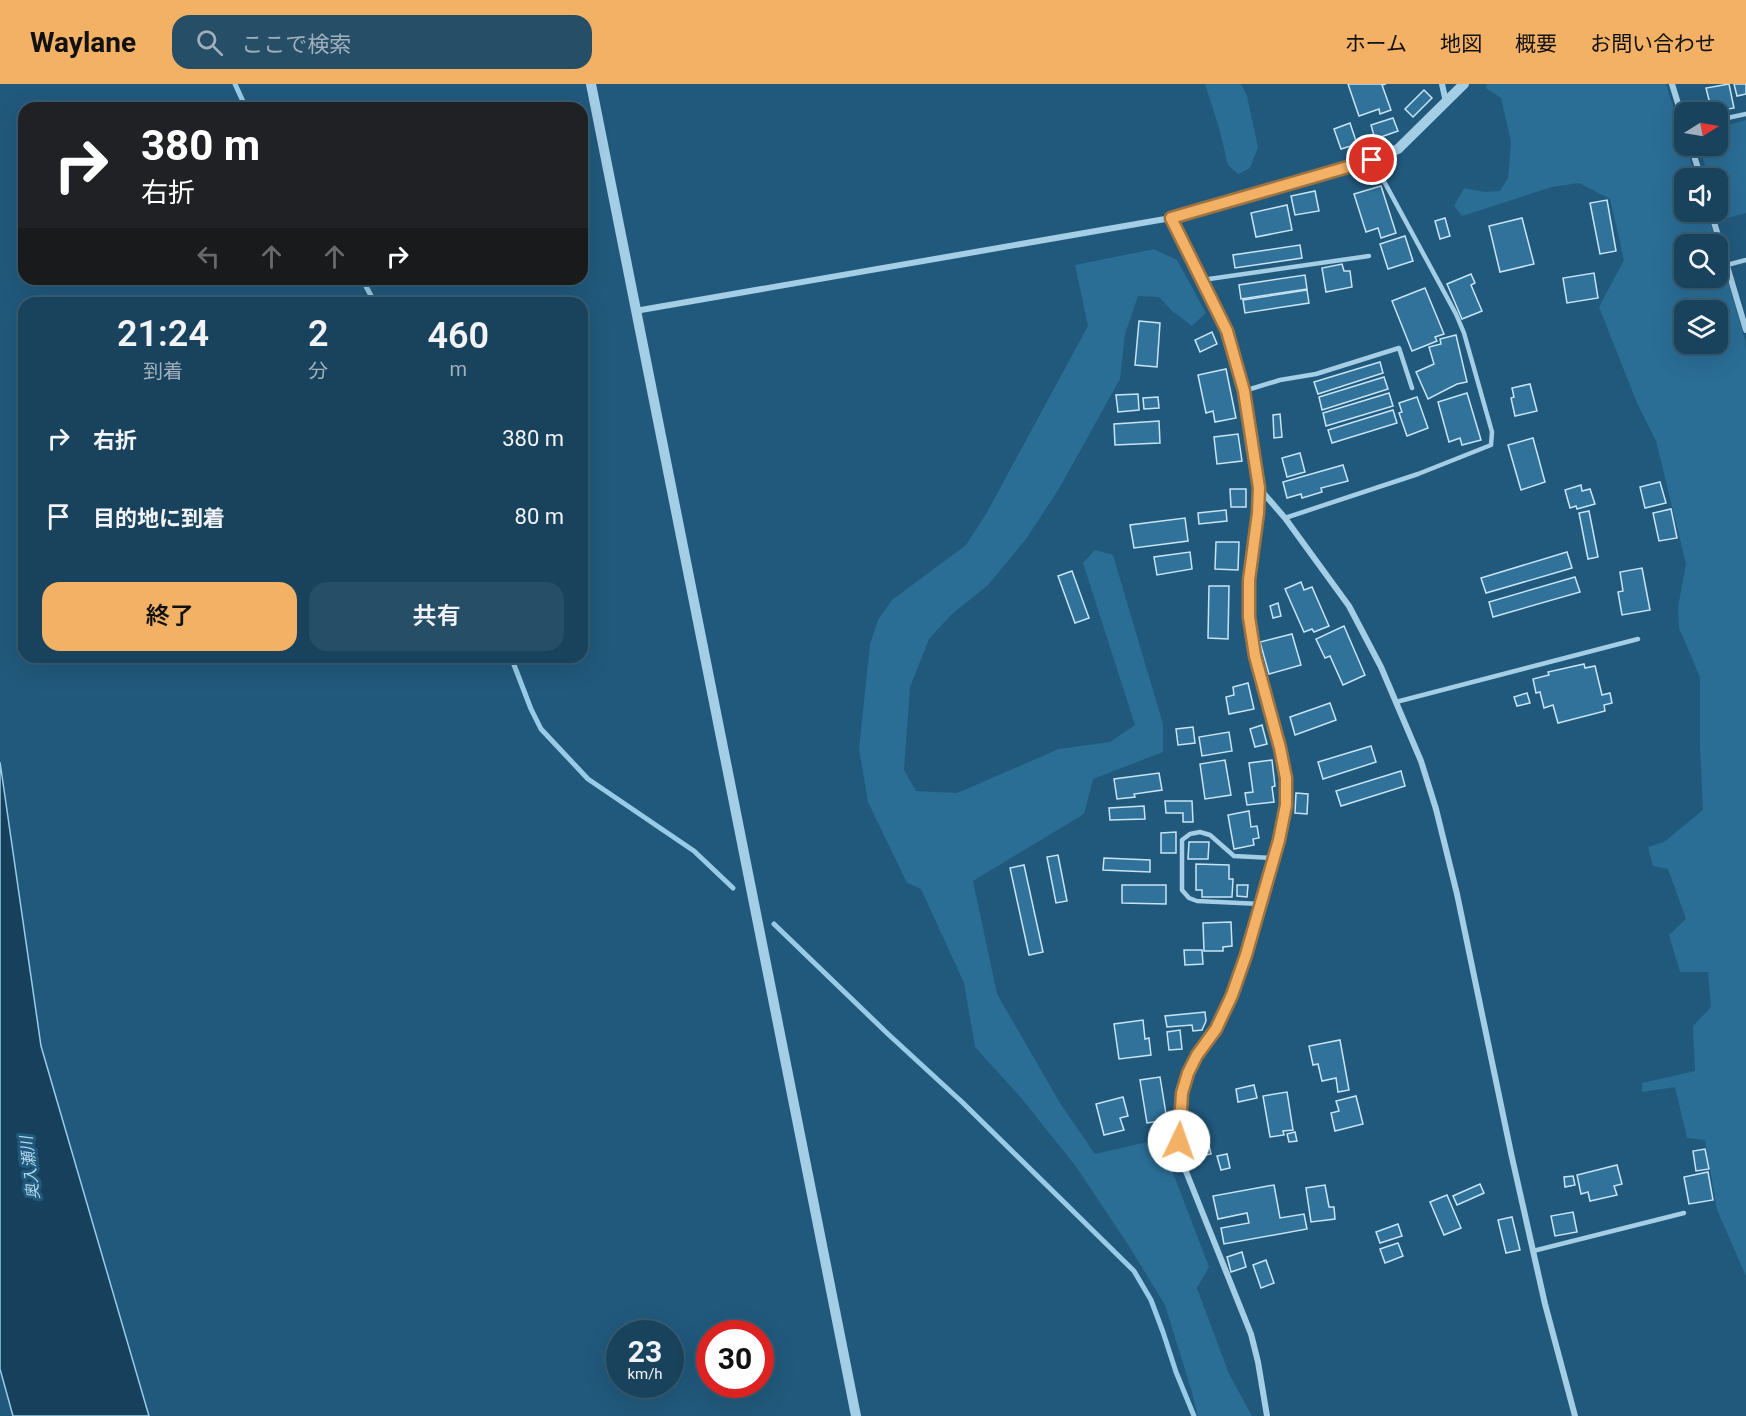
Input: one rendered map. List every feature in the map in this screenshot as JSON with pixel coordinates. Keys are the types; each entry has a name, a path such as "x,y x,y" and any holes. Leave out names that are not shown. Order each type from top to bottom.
{"street":[{"path":"591,84 856,1416"},
{"path":"1442,84 1446,103"},
{"path":"635,311 1171,218 1372,160 1398,149 1464,84"},
{"path":"1672,84 1678,102"},
{"path":"1171,218 1227,331 1244,391 1259,488 1249,580 1249,617 1255,656 1286,778 1286,805 1274,858 1246,955 1232,995 1216,1029 1197,1055 1188,1073 1182,1093 1179,1141 1185,1169 1251,1334 1267,1416"},
{"path":"1728,268 1743,309 1746,330"},
{"path":"1259,488 1285,518 1349,606 1381,667 1421,761 1436,809 1457,894 1511,1154 1545,1304 1575,1416"}],"lane":[{"path":"1728,118 1746,114"},
{"path":"1285,518 1418,474 1491,445 1492,432 1464,333 1456,314 1372,160"},
{"path":"1202,280 1369,256"},
{"path":"1728,265 1746,260"},
{"path":"1244,391 1280,380 1316,374 1400,348 1412,388"},
{"path":"1396,702 1638,639"},
{"path":"1261,904 1197,901 1189,898 1182,890 1182,840 1190,834 1200,832 1210,835 1234,856 1274,858"},
{"path":"1533,1251 1684,1212"}],"shaded area":[{"path":"1205,84 1241,84 1247,96 1258,147 1250,168 1238,174 1228,165"},
{"path":"1487,84 1666,84 1674,109 1674,156 1689,156 1693,168 1674,168 1674,222 1710,222 1714,234 1674,234 1674,288 1728,288 1728,281 1745,340 1746,1276 1717,1210 1705,1140 1687,1138 1675,1087 1642,1092 1642,1083 1695,1071 1693,1026 1711,1007 1708,972 1680,972 1669,935 1686,919 1668,869 1653,866 1648,847 1664,842 1703,810 1700,677 1679,628 1678,607 1686,564 1656,441 1637,403 1599,307 1624,260 1610,199 1579,183 1552,187 1462,216 1454,206 1464,188 1485,192 1500,191 1508,178 1511,142 1501,98 1486,88"},
{"path":"1746,120 1746,213 1728,218 1728,168 1706,168 1702,156 1728,156 1728,125"},
{"path":"1154,249 1177,260 1206,313 1192,326 1172,311 1159,297 1138,296 1125,334 1120,379 1060,487 1026,539 988,585 951,615 929,639 910,687 904,770 916,791 957,793 1059,749 1110,742 1135,725 1083,563 1095,550 1113,555 1163,724 1163,752 1093,779 1084,814 973,881 997,994 1060,1103 1095,1154 1160,1139 1209,1267 1197,1288 1229,1374 1252,1416 1198,1416 1165,1305 1077,1168 1022,1099 975,1047 964,983 921,889 907,883 868,802 859,749 870,644 879,618 892,600 966,545 986,514 1088,326 1075,265"}],"water":[{"name":"奥入瀬川","path":"0,762 41,1046 149,1416 13,1416 0,1369"}],"building":[{"path":"1348,84 1386,84 1382,85 1391,110 1380,114 1379,109 1359,116"},
{"path":"1729,84 1734,108 1728,109 1728,102 1710,102 1706,88"},
{"path":"1734,84 1746,84 1746,94 1737,96"},
{"path":"1424,90 1432,98 1413,117 1405,109"},
{"path":"1393,118 1398,131 1375,139 1371,125"},
{"path":"1350,123 1357,144 1341,149 1334,129"},
{"path":"1381,186 1396,233 1381,238 1378,228 1366,232 1354,194"},
{"path":"1315,191 1319,211 1295,215 1291,196"},
{"path":"1607,200 1616,251 1600,254 1590,203"},
{"path":"1287,205 1292,230 1256,237 1251,213"},
{"path":"1445,218 1450,236 1440,239 1435,221"},
{"path":"1522,218 1534,264 1500,272 1489,226"},
{"path":"1405,236 1413,261 1388,269 1380,244"},
{"path":"1300,245 1302,258 1235,268 1233,255"},
{"path":"1342,264 1344,271 1350,271 1352,287 1326,292 1322,268"},
{"path":"1594,273 1598,298 1567,303 1563,278"},
{"path":"1471,274 1475,283 1471,285 1482,311 1462,319 1447,284"},
{"path":"1305,275 1307,289 1241,299 1239,285"},
{"path":"1425,288 1444,334 1435,337 1437,341 1412,351 1392,301"},
{"path":"1307,290 1309,303 1245,313 1243,300"},
{"path":"1139,321 1160,323 1157,367 1135,365"},
{"path":"1212,332 1217,344 1200,352 1195,340"},
{"path":"1456,335 1467,382 1457,384 1428,399 1416,372 1434,364 1429,347 1441,344 1440,339"},
{"path":"1380,362 1383,373 1318,394 1314,382"},
{"path":"1226,369 1236,418 1215,422 1213,411 1206,413 1198,375"},
{"path":"1384,377 1388,389 1322,410 1319,397"},
{"path":"1530,384 1537,411 1515,416 1511,398 1514,397 1512,388"},
{"path":"1389,393 1393,406 1326,426 1323,413"},
{"path":"1467,393 1481,440 1462,445 1460,438 1449,442 1438,402"},
{"path":"1138,394 1139,410 1118,412 1116,395"},
{"path":"1158,397 1159,408 1144,409 1143,398"},
{"path":"1417,397 1428,428 1407,436 1399,413 1402,412 1399,403"},
{"path":"1393,410 1397,423 1332,443 1328,430"},
{"path":"1280,414 1282,437 1274,438 1273,415"},
{"path":"1159,421 1160,443 1115,445 1114,424"},
{"path":"1238,434 1242,461 1217,464 1214,437"},
{"path":"1533,438 1545,482 1521,490 1508,445"},
{"path":"1300,453 1305,472 1287,477 1282,458"},
{"path":"1343,465 1348,481 1321,488 1322,492 1302,498 1301,494 1287,498 1283,482"},
{"path":"1660,482 1666,503 1645,508 1640,487"},
{"path":"1581,485 1582,491 1590,489 1595,504 1577,509 1576,506 1570,508 1565,490"},
{"path":"1230,489 1246,489 1246,507 1231,507"},
{"path":"1671,509 1677,538 1659,541 1653,513"},
{"path":"1226,510 1227,521 1199,524 1198,513"},
{"path":"1589,511 1598,557 1588,559 1579,513"},
{"path":"1185,518 1188,541 1134,548 1130,525"},
{"path":"1216,542 1239,542 1238,570 1215,569"},
{"path":"1190,552 1192,569 1157,575 1154,557"},
{"path":"1567,552 1572,568 1486,593 1481,578"},
{"path":"1642,568 1650,610 1622,615 1618,592 1623,591 1620,572"},
{"path":"1072,571 1089,618 1075,623 1058,576"},
{"path":"1575,577 1580,592 1493,617 1489,602"},
{"path":"1301,582 1304,590 1312,587 1329,626 1314,632 1312,629 1304,632 1285,589"},
{"path":"1209,586 1229,586 1228,639 1208,638"},
{"path":"1278,603 1281,616 1273,618 1270,606"},
{"path":"1344,626 1365,675 1343,685 1330,656 1325,658 1316,639"},
{"path":"1292,634 1301,665 1269,674 1260,642"},
{"path":"1584,664 1585,668 1595,666 1602,695 1610,693 1612,703 1604,705 1605,711 1558,723 1553,705 1544,708 1540,692 1536,693 1533,679 1549,675 1548,672"},
{"path":"1248,683 1254,709 1229,714 1226,697 1234,695 1233,687"},
{"path":"1527,693 1530,703 1517,706 1514,697"},
{"path":"1330,703 1336,720 1295,735 1290,717"},
{"path":"1262,725 1267,744 1255,747 1250,729"},
{"path":"1193,727 1195,743 1178,745 1176,729"},
{"path":"1229,732 1232,751 1202,756 1199,737"},
{"path":"1371,746 1376,762 1323,779 1318,762"},
{"path":"1225,760 1231,795 1205,799 1200,764"},
{"path":"1272,760 1274,802 1247,805 1245,793 1253,792 1249,763"},
{"path":"1401,771 1405,786 1341,806 1336,791"},
{"path":"1159,773 1162,790 1117,799 1114,779"},
{"path":"1296,793 1308,794 1307,814 1295,813"},
{"path":"1165,801 1192,801 1193,822 1183,822 1183,813 1166,813"},
{"path":"1144,806 1145,819 1110,820 1109,808"},
{"path":"1249,811 1251,827 1257,826 1259,838 1253,839 1254,845 1234,849 1228,815"},
{"path":"1176,832 1176,853 1161,853 1161,833"},
{"path":"1189,842 1209,842 1208,859 1188,859"},
{"path":"1058,855 1067,901 1056,903 1047,857"},
{"path":"1104,858 1150,860 1150,872 1103,870"},
{"path":"1196,864 1229,865 1229,879 1233,879 1232,897 1202,897 1202,890 1196,890"},
{"path":"1024,865 1043,952 1029,955 1010,868"},
{"path":"1122,885 1166,885 1166,904 1122,903"},
{"path":"1237,885 1248,885 1247,897 1237,896"},
{"path":"1231,922 1232,946 1223,947 1223,951 1204,951 1203,923"},
{"path":"1184,950 1202,950 1203,964 1185,965"},
{"path":"1205,1012 1206,1021 1202,1030 1193,1031 1192,1025 1167,1027 1165,1016"},
{"path":"1143,1020 1145,1039 1149,1038 1151,1055 1119,1059 1114,1024"},
{"path":"1180,1030 1182,1049 1169,1050 1167,1032"},
{"path":"1340,1040 1349,1090 1338,1092 1336,1078 1322,1081 1318,1064 1313,1065 1309,1046"},
{"path":"1160,1077 1167,1120 1147,1123 1140,1080"},
{"path":"1254,1085 1257,1098 1238,1102 1236,1089"},
{"path":"1287,1092 1293,1130 1283,1131 1284,1135 1270,1137 1263,1096"},
{"path":"1356,1096 1363,1124 1335,1131 1331,1113 1339,1111 1336,1101"},
{"path":"1123,1097 1128,1116 1120,1118 1124,1130 1104,1135 1096,1104"},
{"path":"1295,1132 1297,1141 1289,1142 1287,1134"},
{"path":"1209,1145 1211,1154 1196,1157 1194,1148"},
{"path":"1705,1149 1709,1169 1696,1171 1693,1151"},
{"path":"1227,1154 1230,1168 1221,1170 1217,1156"},
{"path":"1617,1165 1622,1184 1614,1186 1617,1195 1590,1201 1588,1192 1581,1194 1577,1175"},
{"path":"1708,1172 1713,1200 1689,1204 1684,1177"},
{"path":"1573,1176 1575,1185 1565,1187 1564,1177"},
{"path":"1480,1184 1484,1193 1457,1205 1453,1196"},
{"path":"1274,1185 1280,1218 1304,1214 1307,1229 1224,1244 1221,1228 1249,1223 1247,1213 1218,1219 1213,1196"},
{"path":"1325,1185 1329,1207 1334,1207 1335,1219 1311,1222 1306,1188"},
{"path":"1447,1195 1461,1228 1444,1235 1430,1202"},
{"path":"1573,1212 1577,1232 1555,1236 1551,1216"},
{"path":"1512,1217 1520,1250 1506,1253 1498,1220"},
{"path":"1398,1224 1402,1236 1380,1243 1376,1232"},
{"path":"1398,1243 1403,1256 1385,1263 1380,1249"},
{"path":"1242,1252 1246,1267 1231,1272 1227,1257"},
{"path":"1266,1260 1274,1283 1261,1288 1253,1265"}],"waterway":[{"path":"235,84 243,102"},
{"path":"365,285 372,297"},
{"path":"513,663 541,729 588,779 694,851 733,888"},
{"path":"774,924 962,1102 1134,1271 1151,1300 1194,1416"}],"route":[{"path":"1179,1141 1182,1093 1188,1073 1197,1055 1216,1029 1232,995 1246,955 1279,840 1286,805 1286,778 1255,656 1249,617 1249,580 1259,488 1244,391 1227,331 1171,218 1372,160"}]}
